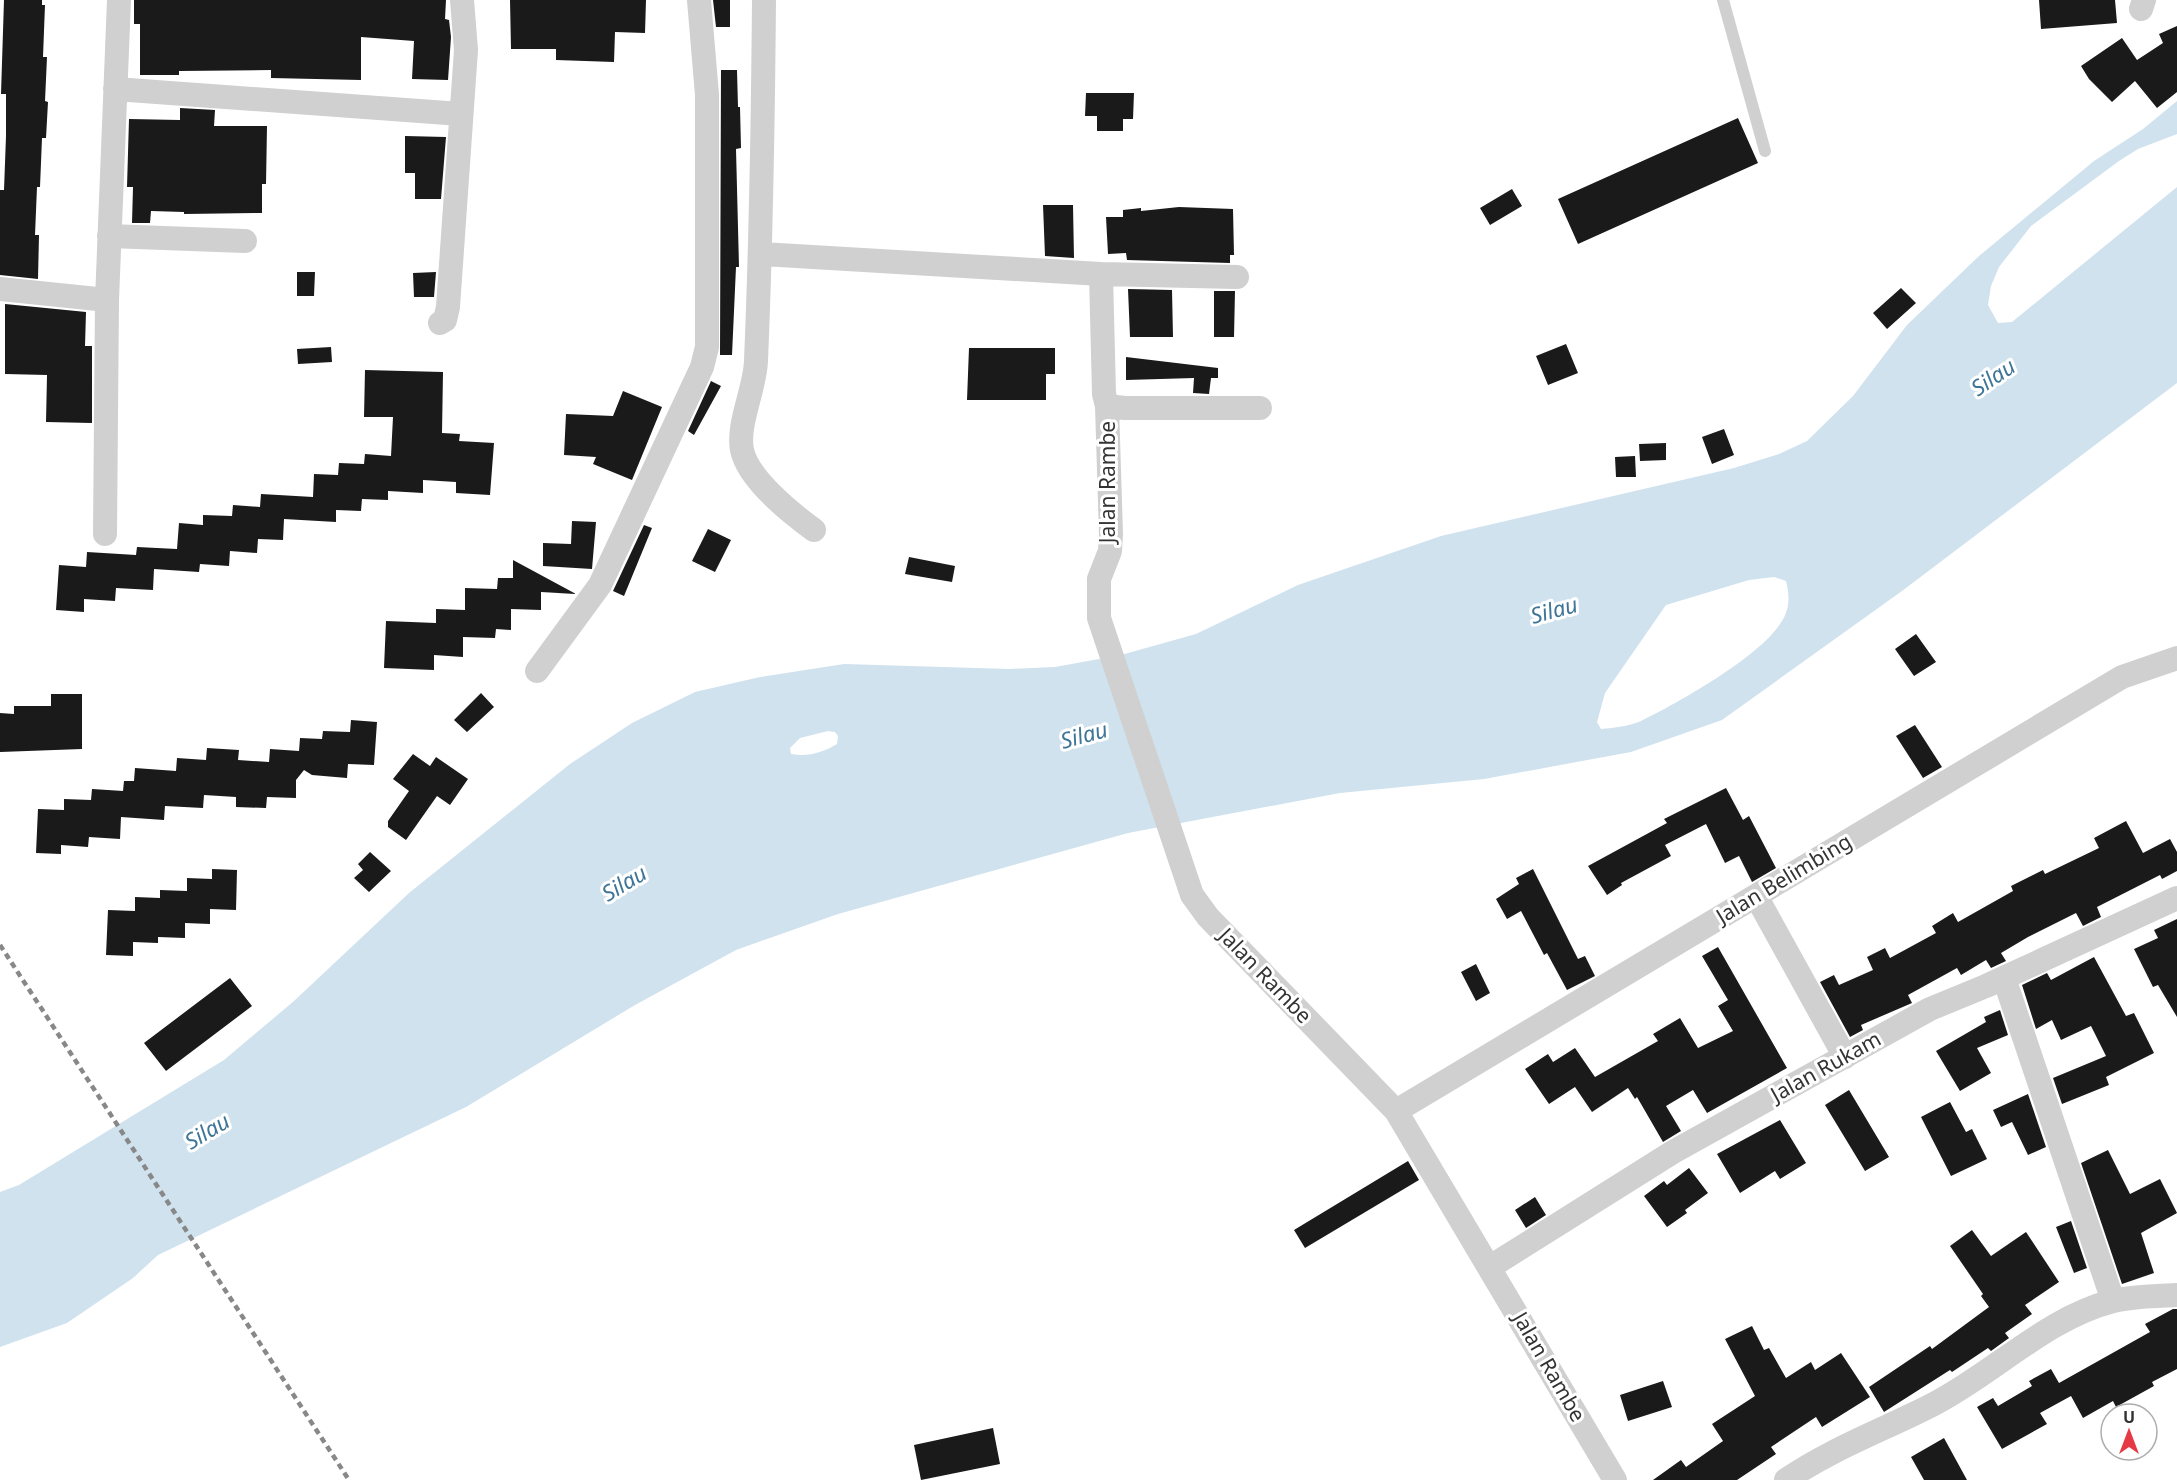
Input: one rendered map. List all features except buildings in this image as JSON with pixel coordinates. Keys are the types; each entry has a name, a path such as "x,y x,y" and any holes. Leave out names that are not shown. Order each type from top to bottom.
{"street":[{"path":"105,534 107,300 119,0"},
{"path":"440,323 445,320 448,307 466,50 462,0"},
{"path":"537,671 600,585 704,357 707,336 707,95 699,0"},
{"path":"765,0 761,254 755,381 741,436 743,453 753,471 785,509 814,530"},
{"path":"115,89 461,114"},
{"path":"110,236 245,241"},
{"path":"761,254 1101,274 1237,277"},
{"name":"Jalan Rambe","path":"1101,274 1111,534 1110,551 1099,579 1099,618 1176,854 1192,895 1208,917 1396,1111 1615,1480"},
{"path":"0,289 107,300"},
{"path":"1107,406 1260,408"},
{"name":"Jalan Belimbing","path":"1396,1111 2122,677 2177,658"},
{"path":"1756,896 1845,1057"},
{"name":"Jalan Rukam","path":"1490,1267 1673,1152 1930,1009 2004,978 2177,898"},
{"path":"2004,978 2113,1301"},
{"path":"1786,1480 1862,1436 1957,1390 2015,1351 2073,1317 2113,1301 2177,1295"}],"lane":[{"path":"1723,0 1765,151"}],"water":[{"name":"Silau","path":"2177,101 2177,134 2138,149 2031,226 1999,267 1991,286 1988,305 1998,323 2012,322 2177,187 2177,383 1902,591 1722,720 1631,752 1484,779 1340,793 1128,833 838,914 736,950 635,1005 466,1107 158,1255 133,1278 67,1323 0,1347 0,1192 19,1185 224,1060 294,1001 409,893 570,764 632,723 695,692 760,677 844,664 1009,669 1055,667 1121,655 1196,634 1298,585 1441,536 1734,468 1779,454 1807,441 1853,396 1907,325 1979,256 2094,161 2143,129","holes":["1774,577 1786,581 1787,608 1780,624 1755,651 1717,678 1657,713 1632,724 1601,729 1597,722 1605,693 1666,605 1749,580","828,731 835,732 838,736 837,744 815,754 791,754 790,748 800,738"]}],"railway":[{"path":"0,945 349,1480"}]}
